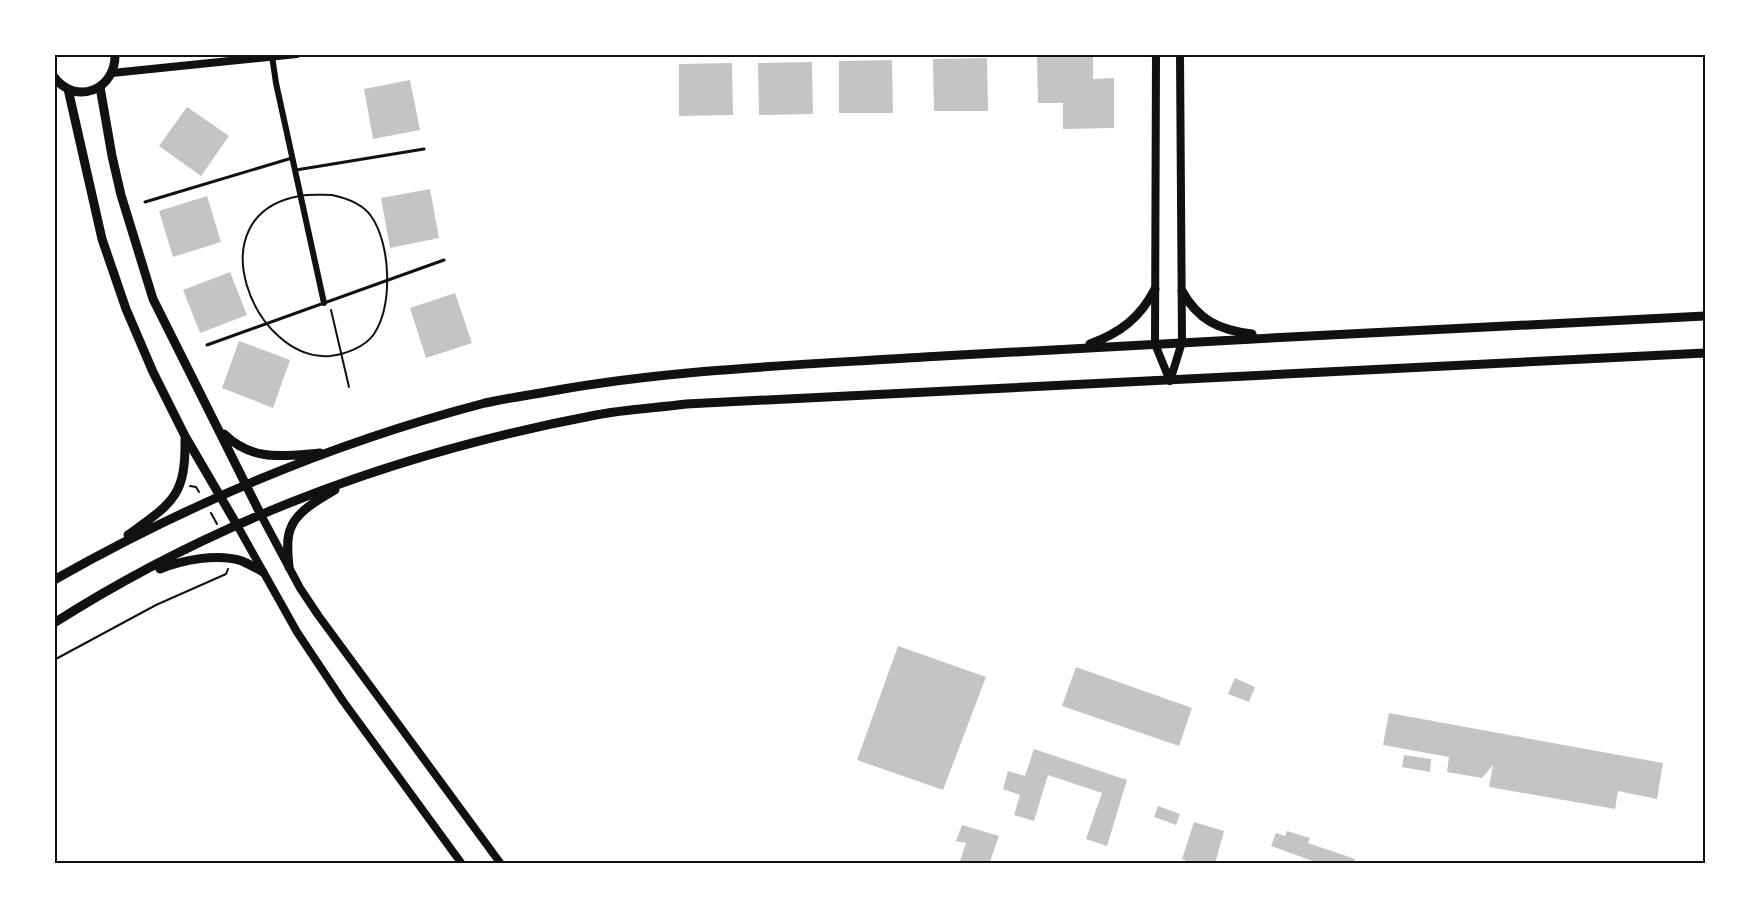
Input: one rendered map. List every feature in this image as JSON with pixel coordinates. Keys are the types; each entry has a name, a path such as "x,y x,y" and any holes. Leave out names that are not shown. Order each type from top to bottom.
{"main road":[{"path":"54,77 68,89 84,92 100,87 112,73 115,54"},
{"path":"100,87 121,195 153,299 261,515"},
{"path":"68,89 102,239 126,309 153,372 185,436 237,525"},
{"path":"1082,347 1107,338 1129,323 1146,307 1155,289"},
{"path":"1182,291 1190,306 1203,318 1221,327 1275,338"},
{"path":"54,580 111,548 220,497 332,452 488,403 599,383 721,370 1082,347 1705,316"},
{"path":"54,623 129,579 222,532 358,476 446,449 598,414 686,404 1705,353"},
{"path":"217,428 234,444 246,451 264,455 287,456 332,452"},
{"path":"111,548 158,514 174,498 183,480 186,461 185,436"},
{"path":"289,567 290,529 301,514 316,501 358,476"},
{"path":"129,579 174,564 218,558 240,561 263,572"}],"street":[{"path":"112,73 297,54"},
{"path":"1156,54 1155,344 1170,381"},
{"path":"1170,381 1182,342 1180,54"},
{"path":"272,56 292,159 326,302"},
{"path":"261,515 318,615 501,864"},
{"path":"237,525 297,632 343,701 462,864"}],"lane":[{"path":"295,170 424,149"},
{"path":"145,202 292,159"},
{"path":"207,345 444,260"}],"path":[{"path":"326,302 349,387"},
{"path":"196,487 222,532"},
{"path":"54,660 156,604 226,574"}],"building":[{"path":"1037,54 1093,54 1093,79 1114,78 1114,128 1063,129 1063,103 1038,103"},
{"path":"987,58 988,111 934,111 933,59"},
{"path":"892,60 893,113 839,113 839,61"},
{"path":"812,62 813,114 759,115 758,63"},
{"path":"732,63 733,115 679,116 679,64"},
{"path":"410,80 420,130 373,139 364,89"},
{"path":"187,107 229,136 201,176 159,146"},
{"path":"430,189 439,238 390,248 381,198"},
{"path":"207,196 221,242 173,257 159,211"},
{"path":"230,272 247,315 200,333 183,290"},
{"path":"455,293 472,343 426,358 410,308"},
{"path":"239,341 290,360 273,408 222,388"},
{"path":"898,646 986,677 943,790 857,760"},
{"path":"1076,667 1192,708 1179,746 1062,706"},
{"path":"1235,678 1255,687 1249,702 1228,694"},
{"path":"1389,713 1663,763 1657,799 1618,791 1615,809 1489,787 1493,765 1482,778 1447,772 1449,757 1383,745"},
{"path":"1034,749 1127,780 1107,846 1086,839 1102,793 1048,775 1034,821 1014,815 1020,795 1003,789 1008,771 1025,776"},
{"path":"1404,755 1431,759 1430,772 1402,767"},
{"path":"1158,806 1180,814 1176,825 1154,817"},
{"path":"1194,822 1224,831 1215,864 1195,864 1182,859"},
{"path":"962,825 999,836 989,864 959,864 966,843 956,841"},
{"path":"1287,831 1310,838 1308,843 1355,859 1353,864 1321,864 1271,846 1276,833 1285,836"}]}
